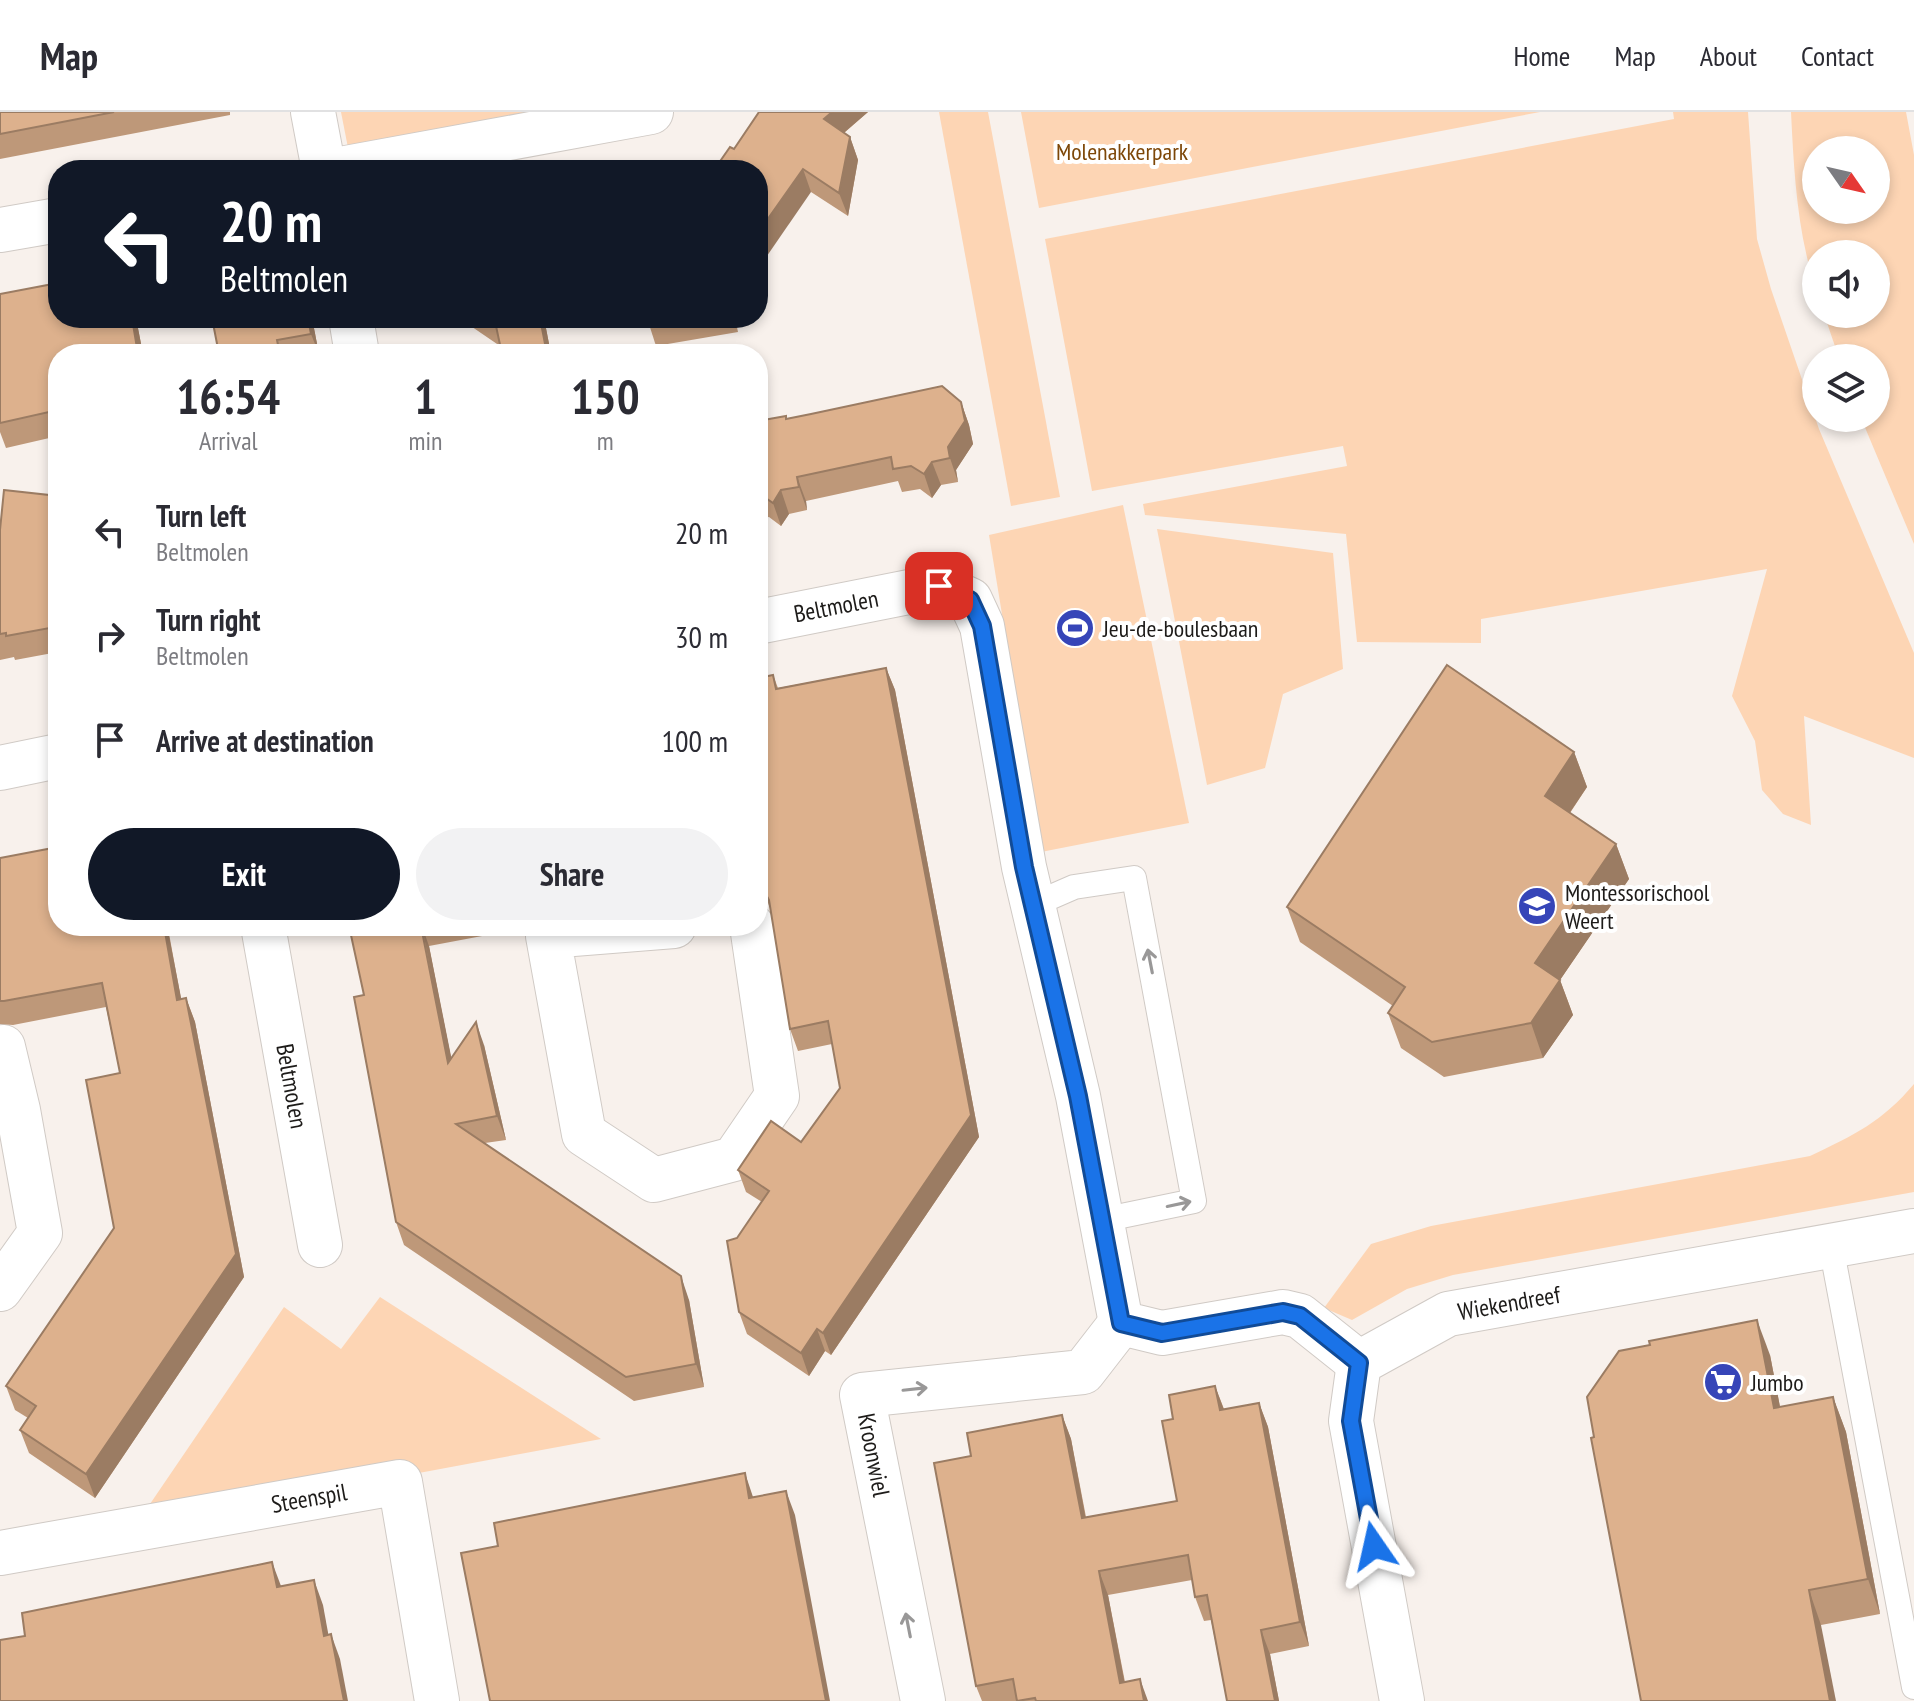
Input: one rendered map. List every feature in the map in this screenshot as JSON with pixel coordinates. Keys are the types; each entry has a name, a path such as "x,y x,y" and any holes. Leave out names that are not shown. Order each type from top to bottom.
{"street":[{"path":"313,112 322,160"},
{"path":"389,160 651,112"},
{"path":"0,230 48,222"},
{"name":"Beltmolen","path":"768,620 939,586 970,600 982,626 1024,867 1078,1096 1121,1323"},
{"path":"0,768 48,758"},
{"name":"Beltmolen","path":"265,936 320,1245"},
{"path":"548,936 584,1134 654,1180 734,1159 777,1096 753,936"},
{"path":"0,1048 3,1047 18,1110 40,1233 0,1289"},
{"name":"Wiekendreef","path":"1359,1363 1448,1314 1914,1231"},
{"path":"1121,1323 1162,1333 1283,1312 1300,1316 1359,1363 1351,1421 1402,1701"},
{"name":"Kroonwiel","path":"923,1701 862,1395 1083,1372 1121,1323"},
{"name":"Steenspil","path":"0,1553 400,1482 437,1701"}],"lane":[{"path":"1035,904 1074,887 1134,878 1194,1201 1102,1220"},
{"path":"1831,1246 1914,1687"}],"green space":[{"path":"341,112 557,112 349,153"},
{"path":"939,112 988,112 1060,497 1011,506"},
{"name":"Molenakkerpark","path":"1021,112 1540,112 1039,208"},
{"path":"1673,112 1748,112 1757,239 1802,379 1802,432 1820,432 1914,653 1914,758 1804,716 1811,825 1783,814 1762,790 1755,741 1732,696 1767,569 1481,619 1481,643 1357,642 1346,534 1145,515 1143,504 1347,466 1343,446 1092,491 1045,239 1674,119"},
{"path":"1791,112 1906,112 1914,155 1914,544 1867,432 1890,432 1890,344 1834,344 1829,328 1890,328 1890,240 1804,240 1795,180"},
{"path":"1123,505 1189,823 1041,852 989,535"},
{"path":"1157,529 1333,553 1343,669 1283,694 1265,768 1207,785"},
{"path":"1914,1084 1914,1192 1453,1275 1407,1289 1352,1320 1324,1308 1371,1244 1431,1226 1810,1156 1866,1126"},
{"path":"380,1297 601,1439 135,1526 284,1307 341,1349"}],"building":[{"path":"0,112 114,112 0,134"},
{"path":"759,112 832,112 824,119 850,137 839,193 803,169 768,219 768,160 721,160 730,147 734,149"},
{"path":"48,285 48,328 134,328 136,344 48,344 48,412 0,423 0,294"},
{"path":"214,328 310,328 311,334 277,340 278,344 217,344"},
{"path":"496,328 542,328 545,344 500,344"},
{"path":"942,386 961,402 965,421 948,447 950,458 932,462 924,474 911,466 893,469 891,457 797,477 799,487 781,490 773,503 768,500 768,419 786,416 786,419"},
{"path":"4,490 48,495 48,628 6,636 6,633 0,634 0,530"},
{"path":"1447,665 1574,752 1545,796 1616,844 1535,963 1560,980 1531,1023 1432,1042 1388,1013 1405,987 1287,907"},
{"path":"886,668 971,1115 823,1333 817,1329 801,1353 739,1312 727,1241 737,1238 769,1191 738,1170 771,1121 801,1142 840,1088 828,1021 790,1029 768,898 768,676 773,675 776,689"},
{"path":"48,849 48,936 166,936 177,1000 186,998 236,1254 86,1474 20,1430 36,1406 6,1386 114,1228 86,1080 120,1073 102,983 0,1001 0,858"},
{"path":"351,936 423,936 448,1063 476,1022 497,1116 456,1124 681,1276 696,1364 626,1377 396,1222 354,997 364,995"},
{"path":"1757,1320 1774,1408 1833,1397 1868,1579 1809,1590 1830,1701 1641,1701 1591,1438 1594,1437 1587,1397 1619,1351 1650,1345 1649,1341"},
{"path":"1215,1386 1220,1410 1259,1403 1300,1622 1261,1630 1275,1701 1227,1701 1207,1595 1195,1597 1188,1555 1099,1571 1120,1683 1140,1679 1144,1701 1036,1701 1035,1698 1017,1701 1013,1679 976,1686 934,1463 971,1456 967,1433 1062,1415 1082,1518 1177,1501 1162,1421 1173,1419 1169,1395"},
{"path":"745,1473 749,1498 786,1491 826,1701 490,1701 461,1553 498,1546 494,1523"},
{"path":"272,1562 277,1587 314,1580 324,1636 331,1634 344,1701 0,1701 0,1640 25,1636 22,1613"}],"place":[{"name":"Jeu-de-boulesbaan","path":"1075,628"},
{"name":"Montessorischool Weert","path":"1537,906"},
{"name":"Jumbo","path":"1723,1382"}],"route":[{"path":"939,586 970,600 982,626 1024,867 1078,1096 1121,1323 1162,1333 1283,1312 1300,1316 1359,1363 1351,1421 1374,1546"}]}
